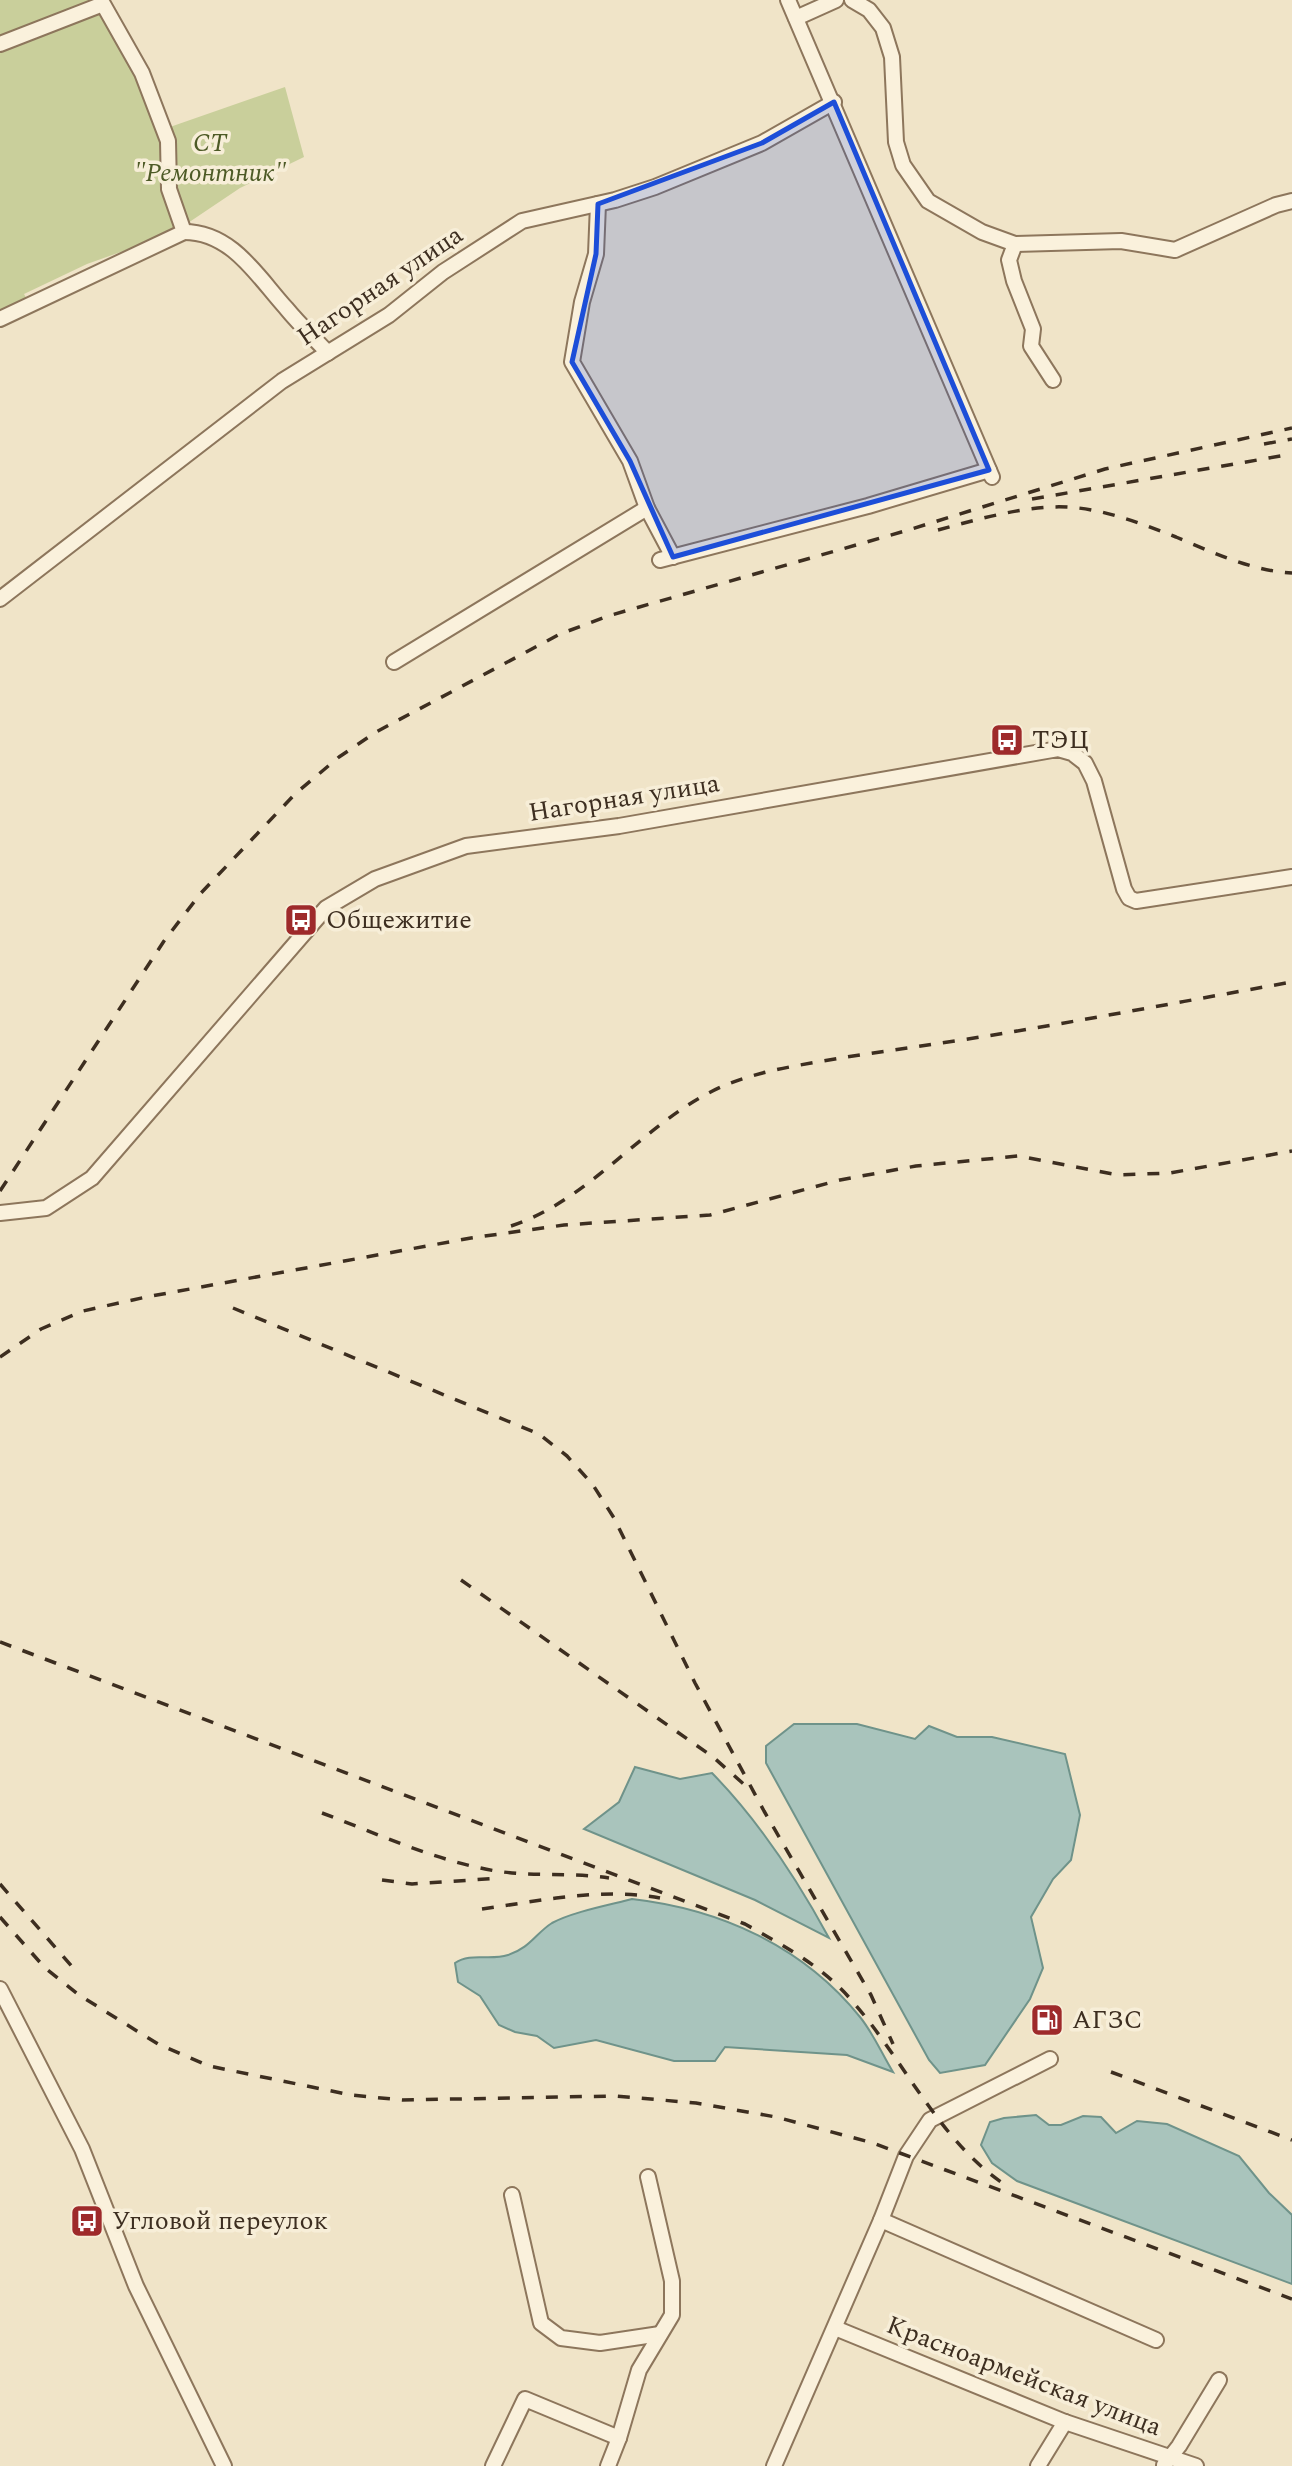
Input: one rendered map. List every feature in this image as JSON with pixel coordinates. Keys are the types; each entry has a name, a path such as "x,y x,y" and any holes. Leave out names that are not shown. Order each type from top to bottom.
{"street":[{"path":"598,204 596,254 582,302 572,362 630,461 666,559 991,473 789,0"},
{"path":"796,18 836,0"},
{"path":"852,0 869,10 883,28 892,57 896,142 903,165 928,201 982,232 1015,244 1121,241 1175,250 1276,205 1292,201"},
{"path":"0,44 103,4 142,73 168,141 169,189 184,232"},
{"name":"Нагорная улица","path":"0,599 282,381 389,315 443,272 522,221 598,204 655,187 762,144 834,102"},
{"path":"0,319 184,232 199,232 212,236 249,264 328,353"},
{"path":"1015,244 1009,260 1014,281 1033,329 1031,346 1053,380"},
{"path":"394,662 647,508"},
{"name":"Нагорная улица","path":"0,1213 46,1208 92,1178 326,908 374,879 466,846 619,826 1058,749 1072,753 1085,763 1094,781 1124,889 1129,898 1136,901 1292,877"},
{"path":"0,1989 82,2149 136,2286 224,2466"},
{"path":"774,2466 906,2156 930,2120 1050,2059"},
{"path":"608,2466 639,2370 672,2315 672,2281 648,2177"},
{"path":"512,2194 541,2323 561,2337 600,2343 660,2334"},
{"path":"881,2220 1156,2340"},
{"name":"Красноармейская улица","path":"835,2328 1165,2462 1196,2466"},
{"path":"1165,2462 1179,2446 1219,2380"},
{"path":"494,2466 525,2399 619,2438"},
{"path":"1038,2466 1065,2422"}],"highlighted area":[{"path":"834,102 989,470 673,557 630,461 572,362 596,254 598,204 762,143"}],"green space":[{"name":"СТ \"Ремонтник\"","path":"0,0 91,0 98,13 115,32 148,103 170,127 285,87 304,157 240,188 179,229 132,253 129,249 87,264 24,294 29,303 0,317"}],"water":[{"path":"794,1724 857,1724 915,1739 929,1726 957,1737 992,1737 1065,1754 1080,1815 1071,1860 1053,1879 1031,1917 1043,1968 1030,1999 985,2065 940,2073 929,2060 766,1763 766,1746"},
{"path":"635,1767 680,1779 712,1773 746,1811 776,1851 829,1938 755,1900 584,1829 619,1802"},
{"path":"632,1899 665,1904 728,1922 786,1951 813,1970 860,2017 893,2072 847,2055 725,2047 715,2061 674,2061 596,2040 554,2048 537,2036 515,2032 499,2025 480,1996 458,1982 455,1963 461,1960 508,1955 522,1948 546,1927 560,1919"},
{"path":"1036,2115 1049,2125 1061,2125 1083,2116 1101,2117 1116,2133 1137,2121 1167,2124 1239,2156 1269,2193 1292,2215 1292,2284 1017,2181 992,2163 981,2145 990,2122"}],"railway":[{"path":"0,1191 164,941 201,893 295,794 339,757 376,732 560,634 608,616 905,531 1105,469 1292,428"},
{"path":"1264,444 1292,439"},
{"path":"1032,499 1292,454"},
{"path":"938,530 1023,510 1068,507 1131,520 1247,565 1292,573"},
{"path":"511,1226 568,1198 695,1101 723,1086 753,1076 816,1062 1009,1032 1292,982"},
{"path":"0,1357 41,1329 83,1311 146,1297 471,1238 564,1225 710,1215 840,1180 916,1166 1018,1156 1118,1175 1170,1173 1292,1151"},
{"path":"233,1308 539,1434 567,1456 593,1485 614,1518 695,1683 764,1811 871,1995 893,2044"},
{"path":"461,1580 713,1757 747,1787"},
{"path":"0,1642 745,1924 803,1958 842,1990 872,2025 924,2100 962,2148 1007,2186"},
{"path":"322,1813 451,1861 510,1873 609,1878"},
{"path":"382,1880 412,1884 501,1878"},
{"path":"0,1884 75,1970"},
{"path":"482,1909 593,1895 660,1898"},
{"path":"0,1917 45,1968 79,1995 158,2044 209,2066 351,2095 402,2100 615,2096 696,2103 776,2117 873,2143 1292,2299"},
{"path":"1111,2072 1292,2140"}],"place":[{"name":"ТЭЦ","path":"1007,740"},
{"name":"Общежитие","path":"301,920"},
{"name":"АГЗС","path":"1047,2020"},
{"name":"Угловой переулок","path":"87,2221"}]}
